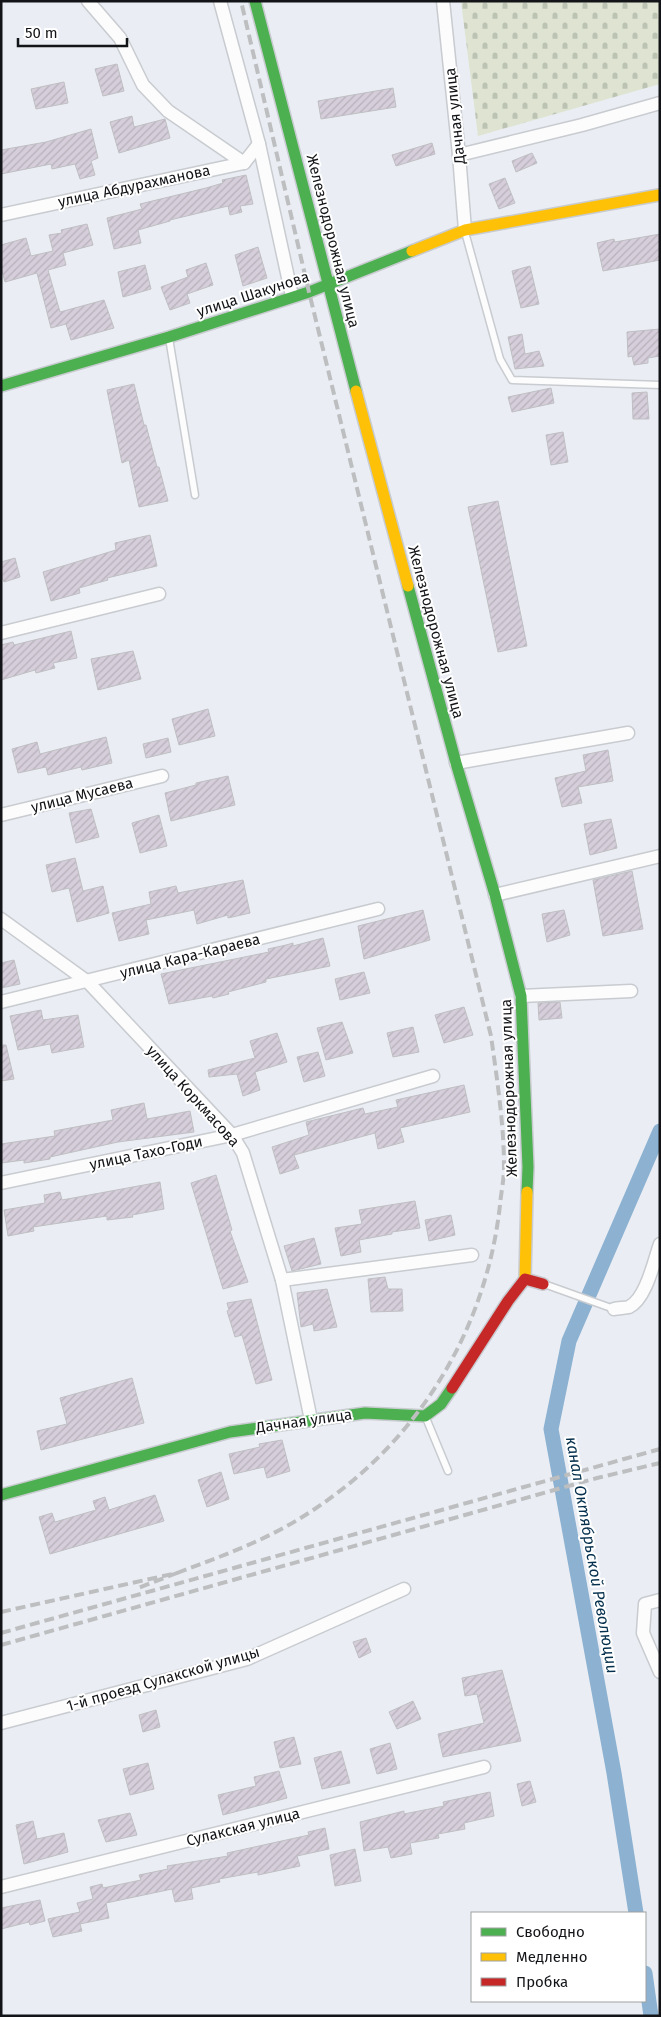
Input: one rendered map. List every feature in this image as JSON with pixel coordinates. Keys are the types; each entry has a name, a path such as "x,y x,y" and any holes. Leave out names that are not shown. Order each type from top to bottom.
{"street":[{"path":"88,1 120,38 143,85 168,110 244,163 259,144"},
{"path":"220,1 259,144 292,296"},
{"name":"Железнодорожная улица","path":"255,1 293,143 327,285 456,763 495,895 520,996 528,1167 525,1279"},
{"name":"Дачная улица","path":"443,1 465,230"},
{"path":"459,155 660,103"},
{"name":"улица Абдурахманова","path":"1,215 244,163"},
{"name":"улица Шакунова","path":"1,386 169,337 309,292 465,230 659,195"},
{"path":"1,633 159,594"},
{"path":"456,763 628,732"},
{"name":"улица Мусаева","path":"1,815 162,776"},
{"path":"495,895 660,856"},
{"name":"улица Кара-Караева","path":"1,1002 88,982 378,908"},
{"name":"улица Коркмасова","path":"1,919 88,982 232,1135 244,1153 282,1280 311,1420"},
{"path":"520,996 632,991"},
{"name":"улица Тахо-Годи","path":"1,1183 232,1135 433,1076"},
{"path":"614,1309 629,1307 639,1300 660,1244"},
{"path":"282,1280 472,1255"},
{"path":"425,1416 441,1404 508,1301 525,1279 543,1284"},
{"name":"Дачная улица","path":"1,1495 230,1432 365,1413 425,1416"},
{"name":"1-й проезд Сулакской улицы","path":"1,1724 247,1659 404,1588"},
{"path":"660,1600 645,1604 643,1633 660,1672"},
{"name":"Сулакская улица","path":"1,1887 484,1767"}],"lane":[{"path":"465,230 500,359 512,380 660,385"},
{"path":"169,337 195,495"},
{"path":"543,1284 614,1309"},
{"path":"425,1416 448,1471"}],"green space":[{"path":"461,1 660,1 660,84 478,136"}],"building":[{"path":"117,64 124,91 103,96 95,69"},
{"path":"64,82 68,103 36,109 31,89"},
{"path":"393,88 396,107 321,119 318,101"},
{"path":"132,116 134,127 165,119 170,138 119,153 110,122"},
{"path":"91,129 98,158 91,161 95,175 80,179 75,164 52,169 51,164 1,174 1,150 46,142"},
{"path":"432,143 435,154 396,166 392,155"},
{"path":"532,153 537,163 516,172 512,161"},
{"path":"246,175 253,204 240,206 242,212 230,215 228,206 170,220 138,230 141,243 114,249 107,218 142,209 140,204 206,188 223,183 222,180"},
{"path":"505,178 515,203 499,209 489,184"},
{"path":"87,224 93,245 63,253 66,265 48,270 60,312 104,300 114,328 71,340 66,324 51,328 37,273 5,282 1,267 1,245 26,238 31,256 53,251 49,235 62,233 61,230"},
{"path":"660,234 660,260 603,271 597,243 614,239 615,242"},
{"path":"258,247 267,278 243,286 235,255"},
{"path":"206,263 213,285 187,294 190,303 170,310 161,287 188,277 186,270"},
{"path":"145,265 151,289 123,297 118,272"},
{"path":"530,266 539,304 521,308 512,271"},
{"path":"660,329 660,356 648,358 648,363 634,365 632,356 628,357 627,332"},
{"path":"522,334 525,354 539,351 544,366 515,369 508,337"},
{"path":"134,384 144,425 146,425 168,501 139,507 129,460 122,463 107,390"},
{"path":"551,388 554,403 512,412 508,397"},
{"path":"647,392 649,419 633,419 632,393"},
{"path":"563,432 568,462 551,465 546,435"},
{"path":"498,501 527,646 498,652 468,507"},
{"path":"150,535 157,566 107,578 108,580 79,588 80,593 51,601 43,572 116,550 115,543"},
{"path":"15,558 20,577 4,582 1,575 1,562"},
{"path":"71,631 77,658 53,663 55,668 36,673 35,670 1,680 1,645 13,642 14,645"},
{"path":"133,651 141,679 98,690 91,659"},
{"path":"208,709 215,736 179,745 172,719"},
{"path":"106,737 112,763 82,770 81,767 48,775 46,767 18,773 12,749 37,742 40,754"},
{"path":"168,738 171,752 146,758 143,744"},
{"path":"608,750 613,781 578,787 582,803 562,807 555,778 586,771 583,755"},
{"path":"228,776 235,805 171,821 165,793 196,785 196,783"},
{"path":"91,809 99,837 76,843 69,813"},
{"path":"159,815 167,846 140,853 132,823"},
{"path":"611,819 617,848 590,855 584,824"},
{"path":"75,858 83,891 103,886 109,913 77,922 69,888 52,892 46,865"},
{"path":"632,871 643,929 603,936 593,880"},
{"path":"243,880 250,913 228,918 228,915 197,924 194,910 146,920 149,934 119,941 112,913 151,904 149,892 176,886 178,893"},
{"path":"423,910 430,940 364,959 358,926"},
{"path":"564,910 570,935 547,942 542,914"},
{"path":"323,938 330,966 266,979 266,982 213,998 212,996 169,1004 161,974 269,952 268,949 293,943 293,946"},
{"path":"14,960 20,984 1,988 1,963"},
{"path":"364,972 370,993 340,1000 335,979"},
{"path":"560,1002 562,1018 539,1020 538,1003"},
{"path":"464,1007 473,1035 444,1043 435,1015"},
{"path":"41,1010 43,1020 78,1015 84,1047 52,1053 50,1044 18,1050 10,1016"},
{"path":"342,1022 353,1053 326,1060 317,1028"},
{"path":"413,1027 419,1052 393,1057 387,1033"},
{"path":"277,1033 287,1062 255,1072 260,1090 243,1096 237,1074 209,1077 208,1070 255,1058 250,1041"},
{"path":"1,1045 6,1045 14,1079 1,1081"},
{"path":"318,1052 325,1076 304,1082 297,1057"},
{"path":"464,1085 470,1112 400,1128 404,1142 378,1149 375,1133 294,1155 299,1168 280,1174 272,1147 309,1135 306,1122 363,1108 365,1114 398,1107 396,1100"},
{"path":"144,1103 147,1119 190,1111 194,1132 118,1142 50,1157 50,1159 24,1163 24,1160 1,1163 1,1144 55,1136 54,1131 113,1120 111,1110"},
{"path":"216,1175 232,1230 230,1231 248,1282 223,1289 191,1183"},
{"path":"160,1182 164,1209 132,1215 133,1217 107,1220 107,1216 33,1227 34,1231 8,1236 4,1210 45,1203 44,1195 60,1192 62,1200"},
{"path":"415,1201 420,1228 359,1240 361,1252 341,1256 335,1228 362,1224 359,1210"},
{"path":"451,1215 455,1235 429,1241 425,1220"},
{"path":"314,1238 321,1264 292,1271 284,1246"},
{"path":"385,1277 388,1289 402,1289 403,1311 371,1312 368,1279"},
{"path":"327,1289 337,1327 314,1331 313,1324 301,1327 297,1293"},
{"path":"251,1299 272,1380 256,1384 242,1335 235,1337 227,1311 229,1310 227,1303"},
{"path":"132,1378 144,1423 41,1450 37,1431 67,1424 60,1398"},
{"path":"282,1440 290,1471 267,1478 264,1467 234,1474 229,1454 260,1447 259,1444"},
{"path":"221,1472 229,1499 207,1507 198,1480"},
{"path":"155,1495 164,1521 50,1554 39,1517 52,1513 55,1522 96,1510 93,1501 105,1497 109,1510"},
{"path":"366,1638 371,1652 359,1658 353,1642"},
{"path":"502,1670 521,1741 443,1757 438,1734 484,1723 477,1694 465,1696 462,1678"},
{"path":"413,1701 421,1719 397,1729 389,1712"},
{"path":"156,1710 160,1727 143,1732 139,1715"},
{"path":"294,1737 301,1764 280,1768 274,1742"},
{"path":"390,1743 397,1769 377,1774 370,1749"},
{"path":"341,1751 350,1783 322,1789 314,1758"},
{"path":"148,1763 154,1789 130,1795 123,1769"},
{"path":"279,1771 287,1798 223,1815 218,1795 256,1786 254,1777"},
{"path":"530,1781 536,1802 522,1806 517,1784"},
{"path":"490,1792 494,1816 464,1823 465,1829 438,1834 439,1838 410,1843 412,1854 391,1858 388,1847 364,1851 360,1822 404,1811 404,1814 444,1806 443,1802"},
{"path":"130,1813 137,1835 106,1842 98,1820"},
{"path":"33,1821 37,1839 64,1833 68,1852 24,1864 16,1825"},
{"path":"325,1828 329,1849 297,1856 300,1866 258,1875 258,1872 219,1879 220,1882 191,1888 193,1899 175,1902 172,1889 106,1903 109,1918 80,1924 82,1931 53,1937 48,1919 80,1912 77,1903 93,1899 90,1887 102,1884 103,1888 141,1880 139,1875 168,1869 167,1866 228,1856 227,1853 309,1835 308,1832"},
{"path":"355,1849 361,1881 335,1886 330,1855"},
{"path":"40,1900 45,1921 30,1925 29,1922 1,1929 1,1908"}],"waterway":[{"name":"канал Октябрьской Революции","path":"636,1912 614,1773 551,1429 569,1341 660,1131"},
{"name":"канал Октябрьской Революции","path":"646,1980 651,2016"}],"railway":[{"path":"177,1573 260,1540 307,1514 346,1486 381,1454 412,1419 439,1381 462,1340 479,1297 492,1252 504,1172 498,1085 491,1036 309,292 241,1"},
{"path":"1,1633 660,1449"},
{"path":"1,1645 597,1478 660,1463"},
{"path":"1,1612 177,1573 138,1588"}],"traffic: fast":[{"path":"255,1 356,391"},
{"path":"1,386 169,337 309,292 412,251"},
{"path":"408,586 456,763 495,895 521,996 528,1167 527,1192"},
{"path":"1,1495 230,1432 365,1413 425,1416 441,1404 452,1388"}],"traffic: slow":[{"path":"412,251 465,230 659,195"},
{"path":"356,391 408,586"},
{"path":"525,1279 527,1192"}],"traffic: jam":[{"path":"452,1388 508,1301 525,1279 543,1284"}]}
